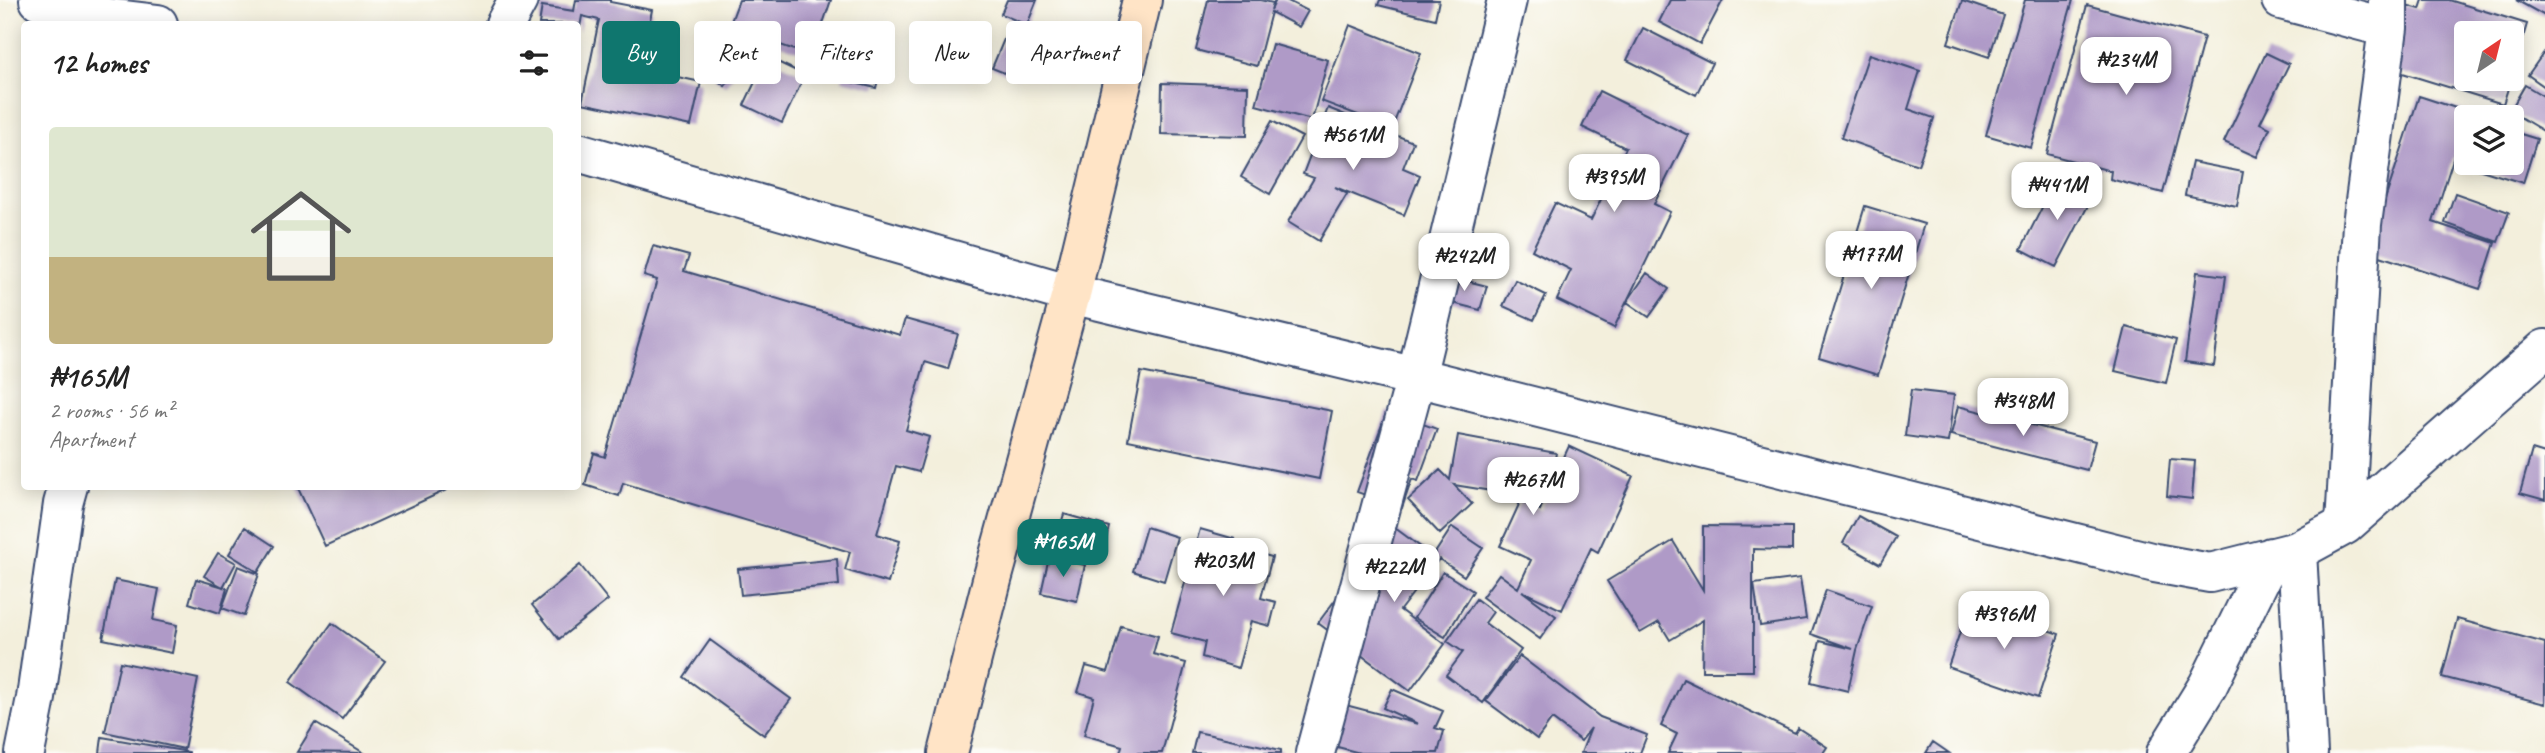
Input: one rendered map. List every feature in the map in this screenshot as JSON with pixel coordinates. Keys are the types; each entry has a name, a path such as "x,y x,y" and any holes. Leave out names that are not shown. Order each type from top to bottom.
{"street":[{"path":"39,0 75,14 133,21"},
{"path":"507,21 518,0"},
{"path":"948,753 992,580 1071,294 1142,0"},
{"path":"1315,753 1416,377 1507,0"},
{"path":"2281,0 2388,14 2362,225 2345,525"},
{"path":"581,153 1071,294 1416,377 2155,563 2210,573 2284,554 2345,525 2545,349"},
{"path":"25,753 36,698 67,490"},
{"path":"2166,753 2284,554"},
{"path":"2284,554 2308,753"}],"building":[{"path":"576,0 610,0 652,10 650,21 602,21 602,84 680,84 680,78 694,81 694,84 701,84 691,126 582,103 599,20 582,16 581,22 540,21 542,6 574,11"},
{"path":"739,0 831,0 824,21 795,21 795,50 781,45 781,21 731,21"},
{"path":"1007,0 1037,0 1029,21 1018,21 1001,14"},
{"path":"1208,0 1260,0 1273,3 1271,10 1276,0 1286,0 1308,11 1299,27 1271,12 1257,66 1196,50"},
{"path":"1380,0 1439,0 1435,19 1378,5"},
{"path":"1670,0 1723,0 1700,44 1659,22"},
{"path":"2025,0 2073,0 2031,148 1986,135"},
{"path":"2423,0 2449,0 2517,21 2454,21 2454,89 2380,66 2399,3 2420,9"},
{"path":"2516,0 2545,0 2545,16"},
{"path":"1962,1 2003,15 1989,57 1948,43"},
{"path":"2087,5 2204,37 2163,193 2110,179 2111,171 2047,154"},
{"path":"1350,25 1421,53 1392,128 1321,101"},
{"path":"1643,28 1712,63 1696,95 1627,60"},
{"path":"1006,34 1006,74 992,68"},
{"path":"1272,44 1328,60 1312,120 1256,105"},
{"path":"2545,51 2545,87 2528,75"},
{"path":"2266,53 2289,64 2260,123 2270,128 2257,157 2224,142"},
{"path":"1869,54 1920,71 1908,109 1934,118 1918,165 1841,138"},
{"path":"781,64 795,70 795,84 801,84 782,123 744,105 754,84 781,84"},
{"path":"1162,83 1248,86 1247,136 1161,134"},
{"path":"859,84 877,84 876,88"},
{"path":"2524,87 2545,97 2545,132 2524,119 2524,105 2513,105 2524,91"},
{"path":"1599,91 1688,135 1654,204 1670,212 1614,328 1557,300 1571,270 1532,250 1555,203 1591,220 1626,148 1582,127"},
{"path":"2461,91 2507,91 2503,104"},
{"path":"2419,96 2454,107 2454,156 2433,222 2495,243 2480,289 2368,252"},
{"path":"1328,108 1413,142 1403,168 1420,175 1404,215 1335,187 1347,194 1319,241 1288,222 1314,178 1303,174"},
{"path":"1272,121 1302,137 1270,194 1241,177"},
{"path":"2524,135 2537,139 2523,183 2497,175 2524,175"},
{"path":"2192,162 2243,172 2237,206 2185,195"},
{"path":"2057,178 2093,196 2056,267 2021,249"},
{"path":"2455,193 2509,212 2498,242 2445,223"},
{"path":"1865,206 1924,224 1878,375 1819,357"},
{"path":"653,246 689,256 684,271 900,335 905,319 958,334 948,369 925,362 906,430 929,437 919,472 896,466 877,534 900,541 888,583 845,570 850,552 623,483 619,496 585,485 594,453 605,457 657,280 644,276"},
{"path":"2197,272 2226,276 2214,366 2185,362"},
{"path":"1647,273 1669,289 1649,317 1627,302"},
{"path":"1447,276 1487,286 1480,310 1441,300"},
{"path":"1515,280 1546,295 1534,320 1503,306"},
{"path":"2126,327 2176,340 2166,383 2115,371"},
{"path":"1141,372 1332,411 1319,479 1128,440"},
{"path":"1911,390 1954,395 1948,442 1905,436"},
{"path":"1958,406 2095,441 2087,470 1951,435"},
{"path":"1387,411 1437,429 1418,481 1412,479 1402,508 1357,492"},
{"path":"1458,435 1556,453 1549,490 1569,446 1633,476 1598,552 1591,548 1562,610 1522,591 1556,616 1540,639 1482,597 1499,574 1518,588 1531,560 1500,546 1521,500 1540,510 1547,494 1499,486 1498,492 1454,485 1472,504 1440,534 1408,500 1440,470 1450,480"},
{"path":"2532,450 2545,454 2545,500 2520,493"},
{"path":"2170,459 2195,461 2192,499 2167,496"},
{"path":"299,490 446,490 325,546"},
{"path":"1064,514 1109,527 1103,551 1057,537"},
{"path":"1858,516 1896,537 1880,564 1843,543"},
{"path":"1391,525 1433,556 1452,527 1483,548 1464,576 1439,559 1400,610 1445,644 1410,691 1318,623"},
{"path":"1703,526 1792,527 1792,550 1753,549 1753,671 1702,671 1703,620 1670,640 1659,622 1640,633 1607,581 1673,541 1703,590"},
{"path":"245,527 274,546 258,572 229,554"},
{"path":"1146,527 1177,537 1164,581 1133,571"},
{"path":"1200,529 1235,539 1233,547 1272,557 1261,598 1276,602 1270,626 1251,621 1238,668 1202,657 1205,642 1171,633"},
{"path":"218,553 236,563 223,587 204,576"},
{"path":"1049,557 1085,565 1077,601 1041,593"},
{"path":"837,559 839,585 741,595 738,569"},
{"path":"580,565 608,600 559,639 532,605"},
{"path":"238,566 259,574 244,616 222,608"},
{"path":"1443,572 1473,591 1445,637 1414,618"},
{"path":"1800,578 1806,619 1760,626 1754,584"},
{"path":"196,579 227,588 220,613 189,603"},
{"path":"115,580 159,589 153,620 177,625 172,653 103,639"},
{"path":"1826,590 1872,606 1857,650 1848,691 1811,682 1820,641 1853,649 1811,634"},
{"path":"1476,599 1493,612 1485,623 1521,650 1483,703 1446,675 1463,652 1447,641"},
{"path":"1970,603 2059,634 2038,698 1948,667"},
{"path":"2457,619 2545,643 2545,704 2442,677"},
{"path":"332,623 385,661 342,719 290,682"},
{"path":"1121,626 1158,636 1153,654 1186,663 1162,753 1120,753 1122,746 1084,735 1094,697 1078,692 1086,666 1108,672"},
{"path":"710,640 791,699 764,735 684,677"},
{"path":"1520,656 1600,717 1647,735 1640,753 1581,753 1591,728 1581,741 1552,719 1537,739 1486,701"},
{"path":"120,662 198,679 184,749 105,732"},
{"path":"1683,679 1795,733 1798,728 1827,747 1823,753 1668,753 1677,734 1661,726"},
{"path":"1392,689 1443,711 1435,728 1444,731 1438,753 1360,753 1304,738 1315,697 1418,724 1383,708"},
{"path":"315,723 364,753 297,752"},
{"path":"1197,732 1281,750 1281,753 1192,753"},
{"path":"102,737 189,752 189,753 100,753"},
{"path":"1933,742 1949,753 1926,753"}]}
